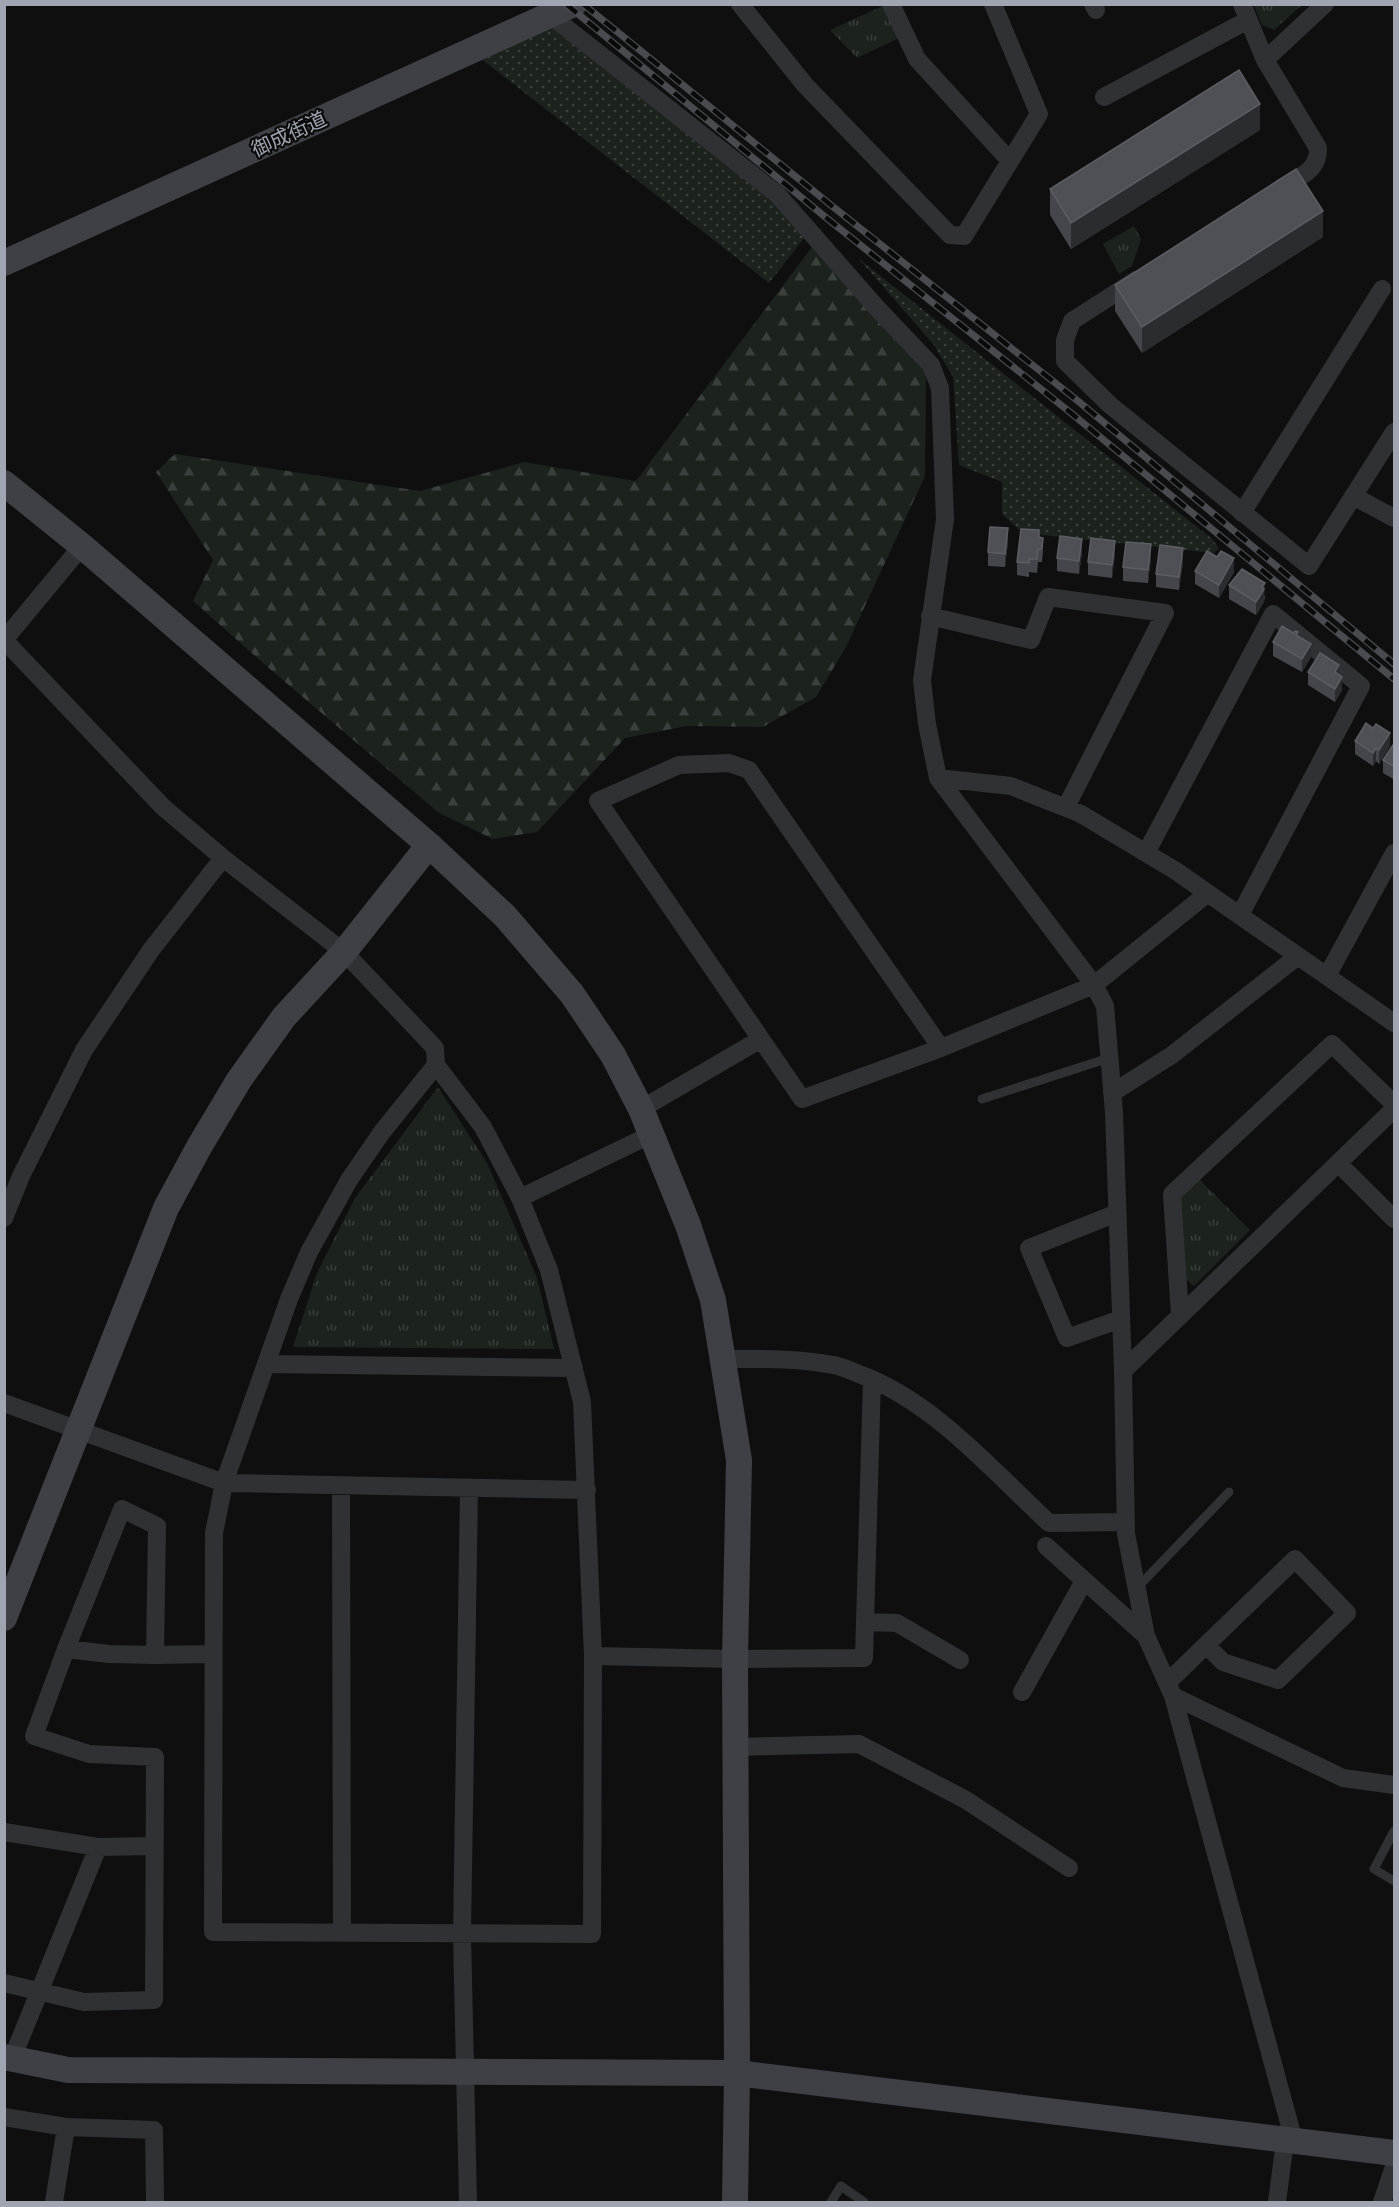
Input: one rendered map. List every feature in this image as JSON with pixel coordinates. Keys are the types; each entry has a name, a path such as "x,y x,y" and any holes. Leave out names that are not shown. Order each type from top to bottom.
{"street":[{"name":"御成街道","path":"4,263 574,4"},
{"path":"740,4 805,85 950,235 964,236 1039,114 993,4"},
{"path":"891,4 917,59 1010,161"},
{"path":"1265,60 1325,4"},
{"path":"1116,97 1245,12 1265,60 1318,148 1319,156 1314,167 1264,199"},
{"path":"550,15 777,194 877,308 931,365 940,388 945,519 922,680 927,724 938,778 1094,985 1106,1006 1112,1093 1123,1371 1126,1534 1146,1636 1170,1690 1289,2141 1277,2202"},
{"path":"1153,270 1072,321 1065,340 1065,360 1110,405 1309,566 1395,432"},
{"path":"1242,513 1382,289"},
{"path":"4,483 82,546 429,845 504,916 572,994 613,1055 641,1109 688,1225 713,1300 739,1460 735,1659 737,2073 735,2202"},
{"path":"1353,496 1395,518"},
{"path":"82,546 4,640 163,807 223,858 344,952 435,1048 436,1065 483,1127 520,1198 549,1270 582,1402 593,1656 591,1934 213,1932 214,1533 224,1483 289,1299 309,1252 349,1180 382,1132 436,1065"},
{"path":"930,616 1031,640 1048,597 1165,613 1066,807"},
{"path":"1146,853 1273,614 1361,686 1240,915"},
{"path":"941,1048 749,770 729,763 679,765 598,801 802,1099 941,1048 1094,985 1208,893"},
{"path":"938,778 1011,786 1081,814 1208,893 1395,1023"},
{"path":"4,1617 166,1208 199,1147 239,1080 284,1017 344,952 429,845"},
{"path":"1327,976 1395,853"},
{"path":"4,1218 26,1166 84,1050 151,950 223,858"},
{"path":"1112,1093 1172,1055 1298,956"},
{"path":"641,1109 761,1039"},
{"path":"1180,1315 1172,1194 1332,1044 1395,1104"},
{"path":"1123,1371 1395,1109"},
{"path":"520,1198 650,1135"},
{"path":"1339,1164 1395,1219"},
{"path":"1117,1213 1029,1248 1067,1338 1121,1319"},
{"path":"724,1359 784,1359 835,1365 872,1378 936,1418 1049,1523 1126,1522"},
{"path":"266,1364 574,1368"},
{"path":"593,1656 735,1659 864,1658 872,1378"},
{"path":"4,1403 224,1483 587,1490"},
{"path":"341,1485 342,1933"},
{"path":"468,2202 462,1934 469,1488"},
{"path":"4,1983 84,2002 154,2000 155,1756 89,1754 34,1736 66,1649 123,1509 157,1526 155,1654"},
{"path":"1046,1546 1146,1636"},
{"path":"1170,1690 1206,1645 1295,1559 1347,1612 1278,1680 1223,1662 1206,1645"},
{"path":"1022,1692 1084,1581"},
{"path":"865,1622 897,1623 960,1660"},
{"path":"66,1649 109,1654 213,1654"},
{"path":"1170,1690 1343,1778 1395,1785"},
{"path":"736,1747 859,1744 966,1800 1069,1868"},
{"path":"4,1832 98,1847 154,1846"},
{"path":"98,1847 40,1991 8,2058 68,2070 737,2073 1395,2153"},
{"path":"4,2117 66,2127 154,2130 155,2202"},
{"path":"54,2202 66,2127"},
{"path":"1382,2202 1395,2167"}],"lane":[{"path":"982,1098 1110,1058"},
{"path":"1136,1589 1229,1492"},
{"path":"1395,1831 1374,1869 1395,1881"},
{"path":"831,2202 841,2186 864,2202"}],"green space":[{"path":"885,5 901,37 857,58 830,30"},
{"path":"1254,5 1302,5 1274,30 1262,25"},
{"path":"553,22 770,195 805,237 769,283 480,58"},
{"path":"1134,226 1141,239 1132,266 1119,274 1103,244"},
{"path":"812,247 926,370 925,476 846,647 816,697 763,727 687,726 625,738 537,832 493,839 439,813 193,601 213,560 156,472 175,454 420,491 524,462 636,481"},
{"path":"859,259 1211,538 1219,548 1214,553 1023,533 1002,514 1002,482 959,465 953,377 934,345"},
{"path":"438,1087 487,1163 537,1278 554,1349 293,1347 317,1273 355,1198"},
{"path":"1196,1176 1250,1230 1194,1286 1181,1275 1178,1201"}],"building":[{"path":"1239,70 1260,104 1071,223 1050,189"},
{"path":"1296,169 1323,211 1142,327 1115,285"},
{"path":"990,527 1008,528 1005,554 988,552"},
{"path":"1021,529 1039,530 1039,537 1043,538 1042,549 1038,549 1037,559 1029,559 1029,563 1017,562"},
{"path":"1060,536 1082,539 1079,561 1057,558"},
{"path":"1091,538 1115,541 1112,565 1088,562"},
{"path":"1126,542 1151,544 1148,570 1123,567"},
{"path":"1160,545 1183,548 1179,577 1156,574"},
{"path":"1207,551 1217,557 1221,551 1234,558 1219,585 1195,571"},
{"path":"1242,569 1265,583 1256,602 1229,585"},
{"path":"1282,626 1293,633 1298,632 1296,635 1311,644 1302,659 1273,642"},
{"path":"1320,653 1339,665 1335,672 1342,677 1335,689 1308,672"},
{"path":"1366,723 1373,728 1376,724 1390,733 1379,750 1376,748 1373,753 1355,741"},
{"path":"1395,742 1395,767 1383,760"}],"railway":[{"path":"566,4 824,216 1071,413 1394,679"},
{"path":"583,4 1078,401 1394,664"}]}
